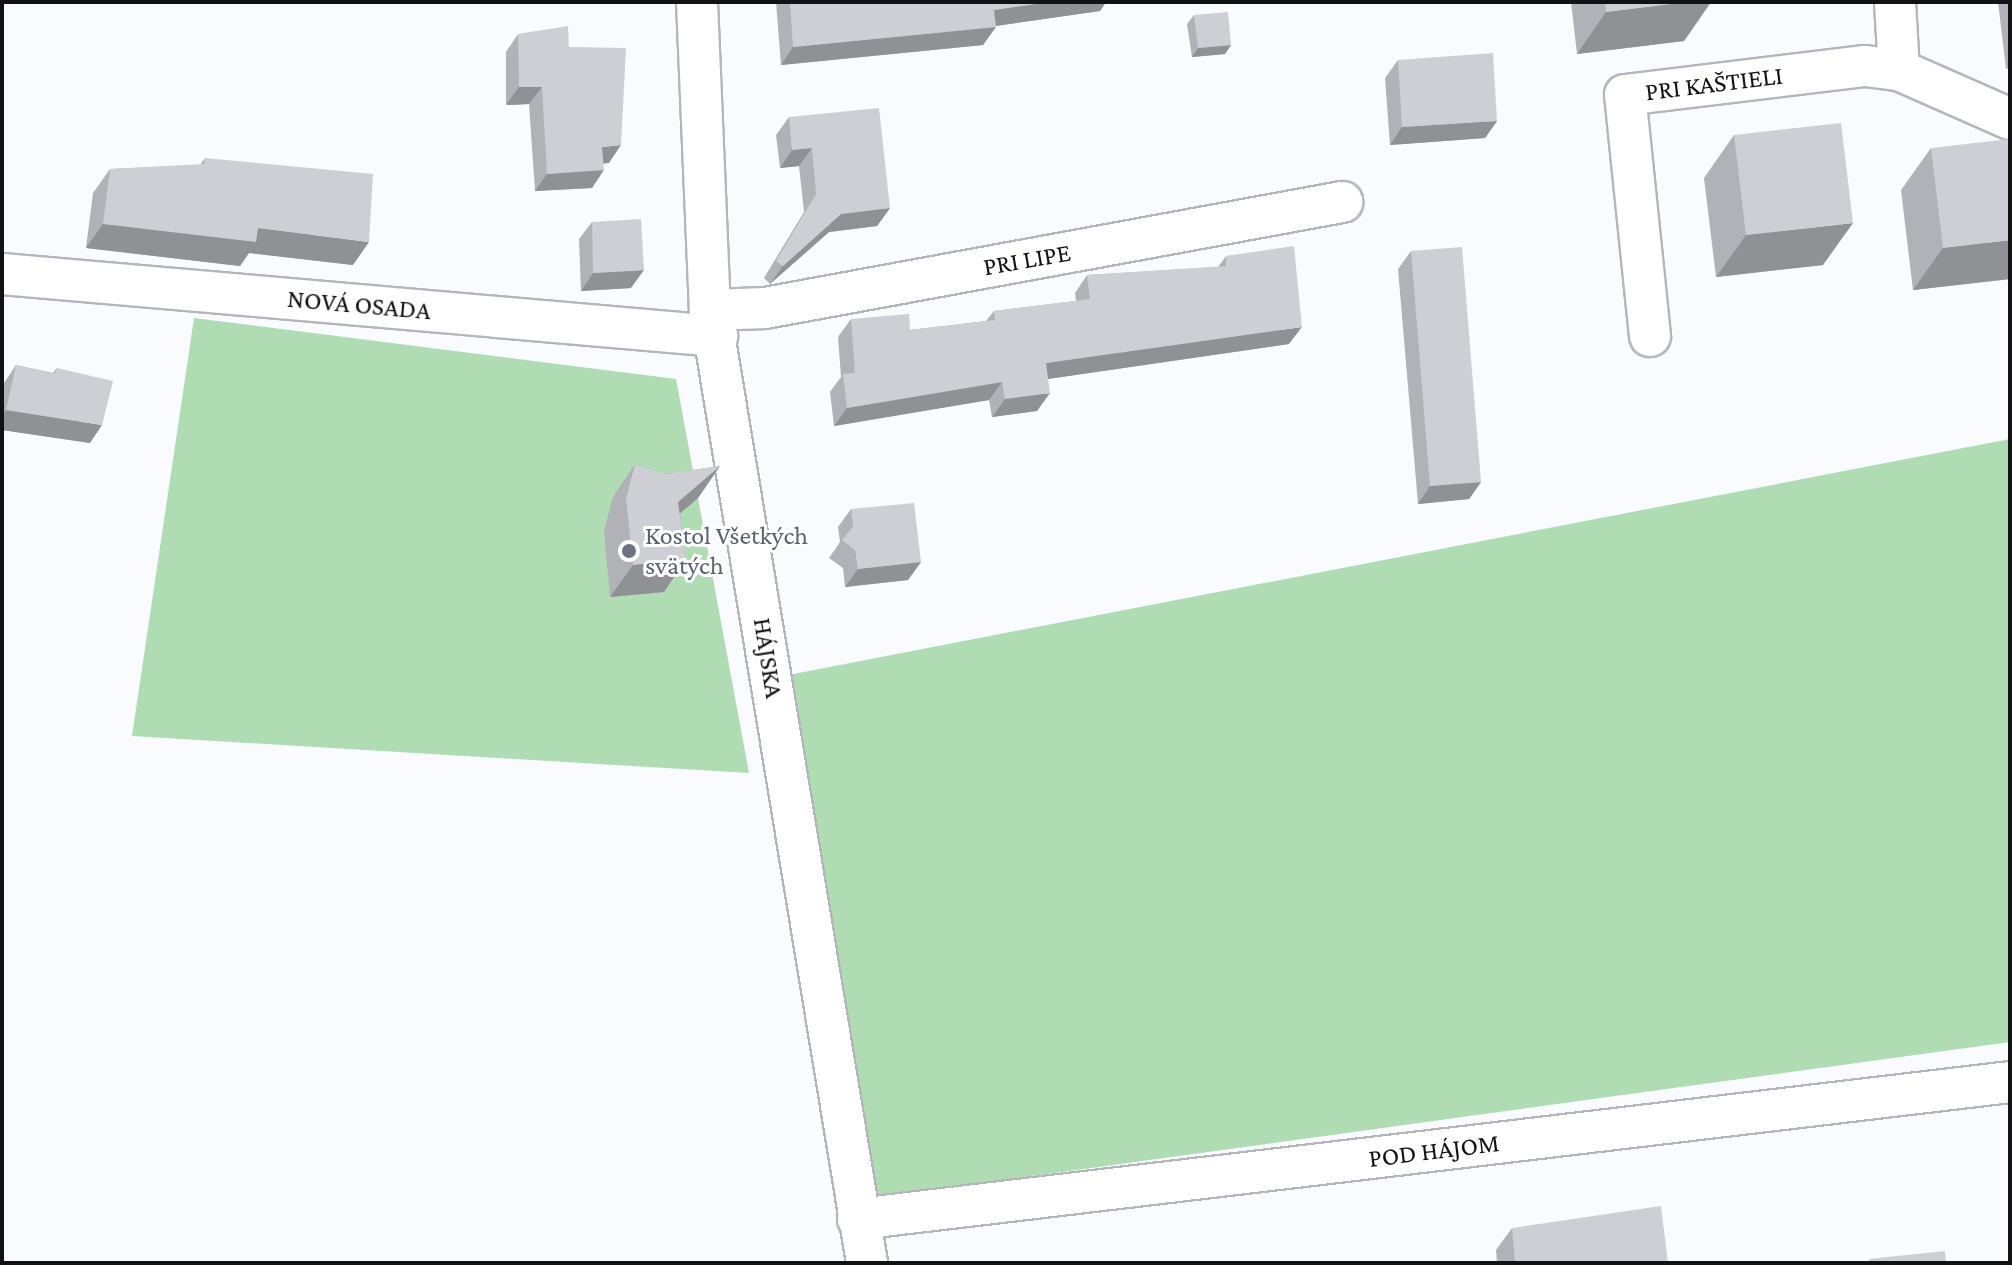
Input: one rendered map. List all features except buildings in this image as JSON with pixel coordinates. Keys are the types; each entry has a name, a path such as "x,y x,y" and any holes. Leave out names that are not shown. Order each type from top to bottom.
{"street":[{"name":"HÁJSKA","path":"697,2 713,323 867,1263"},
{"path":"1895,2 1899,70"},
{"name":"PRI KAŠTIELI","path":"1650,336 1625,95 1865,66 1899,70 2010,119"},
{"name":"PRI LIPE","path":"713,323 765,308 1342,202"},
{"name":"NOVÁ OSADA","path":"2,274 713,323"},
{"name":"POD HÁJOM","path":"858,1219 2010,1082"}],"green space":[{"path":"194,318 676,379 749,773 132,736"},
{"path":"2010,439 2010,1042 872,1198 783,676"}],"place":[{"name":"Kostol Všetkých svätých","path":"629,551"}]}
